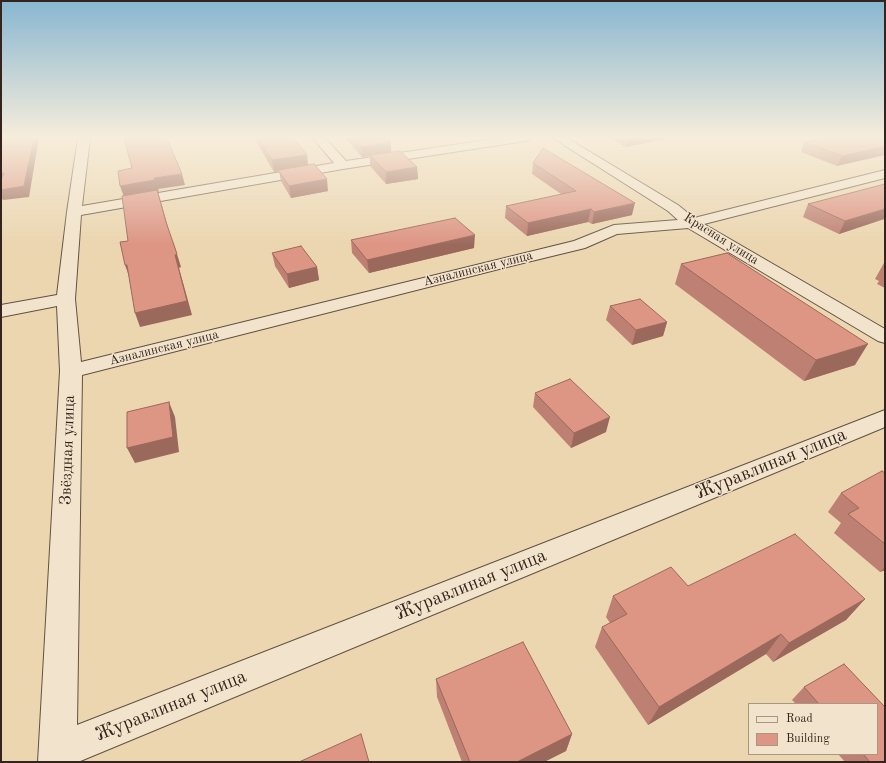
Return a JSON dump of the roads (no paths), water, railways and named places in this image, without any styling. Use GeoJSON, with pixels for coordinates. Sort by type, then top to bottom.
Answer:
{"type":"FeatureCollection","features":[{"type":"Feature","properties":{"kind":"street","name":"Звёздная улица"},"geometry":{"type":"LineString","coordinates":[[57,757],[71,371],[66,299],[79,174]]}},
{"type":"Feature","properties":{"kind":"street"},"geometry":{"type":"LineString","coordinates":[[74,212],[295,174]]}},
{"type":"Feature","properties":{"kind":"street","name":"Красная улица"},"geometry":{"type":"LineString","coordinates":[[617,174],[673,208],[690,223],[885,337]]}},
{"type":"Feature","properties":{"kind":"street","name":"Азналинская улица"},"geometry":{"type":"LineString","coordinates":[[71,371],[501,263],[579,245],[614,230],[690,223],[885,174]]}},
{"type":"Feature","properties":{"kind":"street"},"geometry":{"type":"LineString","coordinates":[[1,311],[66,299]]}},
{"type":"Feature","properties":{"kind":"street","name":"Журавлиная улица"},"geometry":{"type":"LineString","coordinates":[[57,757],[885,418]]}}]}
